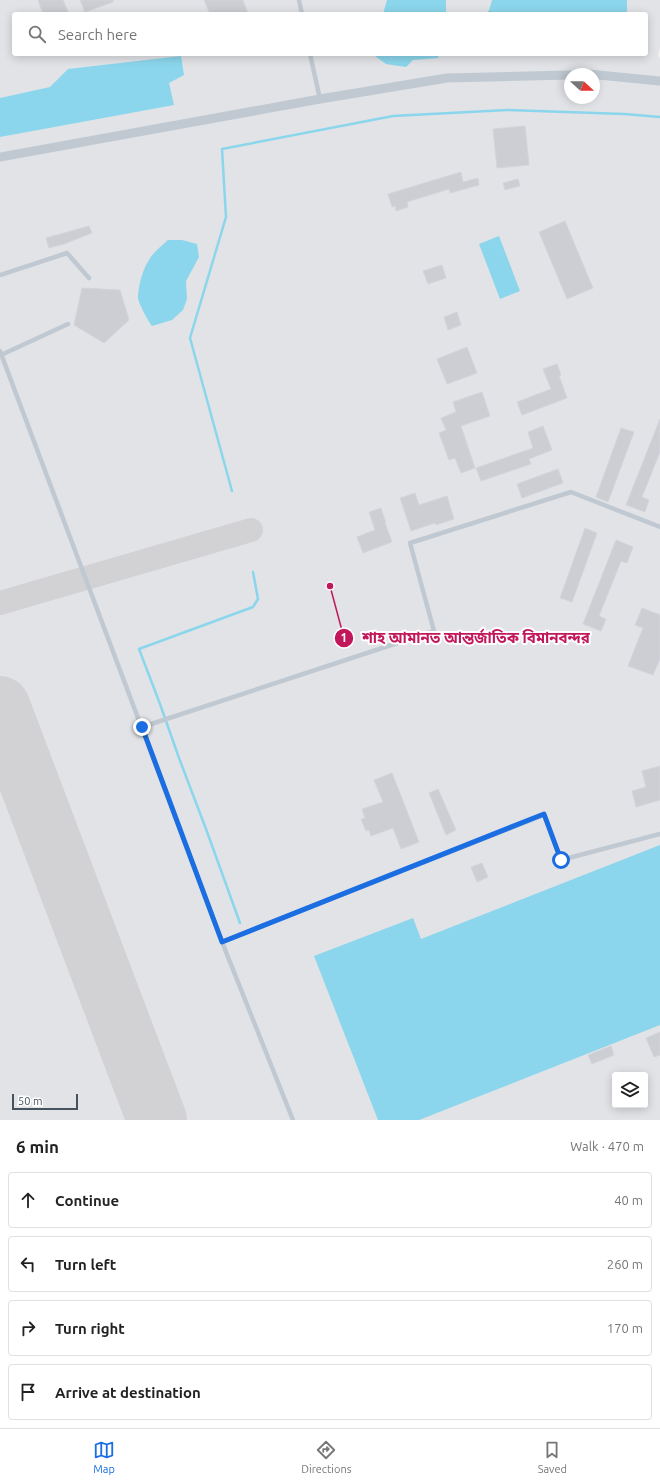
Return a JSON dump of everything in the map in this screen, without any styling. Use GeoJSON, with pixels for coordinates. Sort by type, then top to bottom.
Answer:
{"type":"FeatureCollection","features":[{"type":"Feature","properties":{"kind":"street"},"geometry":{"type":"LineString","coordinates":[[0,156],[447,78],[564,75]]}},
{"type":"Feature","properties":{"kind":"street"},"geometry":{"type":"LineString","coordinates":[[600,75],[660,81]]}},
{"type":"Feature","properties":{"kind":"lane"},"geometry":{"type":"LineString","coordinates":[[299,0],[302,12]]}},
{"type":"Feature","properties":{"kind":"lane"},"geometry":{"type":"LineString","coordinates":[[310,56],[320,99]]}},
{"type":"Feature","properties":{"kind":"lane"},"geometry":{"type":"LineString","coordinates":[[0,275],[67,253],[89,278]]}},
{"type":"Feature","properties":{"kind":"lane"},"geometry":{"type":"LineString","coordinates":[[68,324],[1,353],[222,942],[293,1120]]}},
{"type":"Feature","properties":{"kind":"lane"},"geometry":{"type":"LineString","coordinates":[[142,727],[434,631],[410,543],[571,492],[660,527]]}},
{"type":"Feature","properties":{"kind":"lane"},"geometry":{"type":"LineString","coordinates":[[222,942],[544,814],[561,860],[660,834]]}},
{"type":"Feature","properties":{"kind":"shaded area"},"geometry":{"type":"Polygon","coordinates":[[[0,0],[660,0],[660,47],[658,55],[660,59],[660,1120],[0,1120],[0,0]]]}},
{"type":"Feature","properties":{"kind":"water"},"geometry":{"type":"Polygon","coordinates":[[[387,0],[446,0],[446,12],[384,12],[387,0]]]}},
{"type":"Feature","properties":{"kind":"water"},"geometry":{"type":"Polygon","coordinates":[[[492,0],[627,0],[627,12],[489,12],[492,0]]]}},
{"type":"Feature","properties":{"kind":"water"},"geometry":{"type":"Polygon","coordinates":[[[181,56],[184,75],[169,83],[174,105],[0,137],[0,98],[50,87],[68,69],[181,56]]]}},
{"type":"Feature","properties":{"kind":"water"},"geometry":{"type":"Polygon","coordinates":[[[375,56],[438,56],[438,58],[413,60],[406,67],[386,64],[375,56]]]}},
{"type":"Feature","properties":{"kind":"water"},"geometry":{"type":"Polygon","coordinates":[[[499,236],[520,291],[500,299],[479,244],[499,236]]]}},
{"type":"Feature","properties":{"kind":"water"},"geometry":{"type":"Polygon","coordinates":[[[168,240],[182,240],[197,244],[199,257],[186,281],[187,299],[183,310],[172,320],[152,326],[139,301],[139,289],[147,264],[153,254],[168,240]]]}},
{"type":"Feature","properties":{"kind":"water"},"geometry":{"type":"Polygon","coordinates":[[[660,845],[660,1025],[419,1120],[378,1120],[314,956],[413,918],[421,939],[660,845]]]}},
{"type":"Feature","properties":{"kind":"building"},"geometry":{"type":"Polygon","coordinates":[[[38,0],[63,0],[68,12],[42,12],[38,0]]]}},
{"type":"Feature","properties":{"kind":"building"},"geometry":{"type":"Polygon","coordinates":[[[80,0],[113,0],[113,2],[85,12],[80,0]]]}},
{"type":"Feature","properties":{"kind":"building"},"geometry":{"type":"Polygon","coordinates":[[[204,0],[243,0],[247,12],[209,12],[204,0]]]}},
{"type":"Feature","properties":{"kind":"building"},"geometry":{"type":"Polygon","coordinates":[[[525,126],[529,165],[497,168],[493,129],[525,126]]]}},
{"type":"Feature","properties":{"kind":"building"},"geometry":{"type":"Polygon","coordinates":[[[461,172],[463,182],[478,178],[479,185],[450,193],[449,189],[407,202],[408,207],[396,211],[395,206],[392,207],[388,194],[461,172]]]}},
{"type":"Feature","properties":{"kind":"building"},"geometry":{"type":"Polygon","coordinates":[[[518,179],[520,186],[505,190],[503,183],[518,179]]]}},
{"type":"Feature","properties":{"kind":"building"},"geometry":{"type":"Polygon","coordinates":[[[565,221],[593,288],[567,299],[539,232],[565,221]]]}},
{"type":"Feature","properties":{"kind":"building"},"geometry":{"type":"Polygon","coordinates":[[[89,226],[92,233],[49,248],[46,238],[89,226]]]}},
{"type":"Feature","properties":{"kind":"building"},"geometry":{"type":"Polygon","coordinates":[[[442,265],[446,278],[428,284],[423,271],[442,265]]]}},
{"type":"Feature","properties":{"kind":"building"},"geometry":{"type":"Polygon","coordinates":[[[82,288],[120,290],[129,320],[104,343],[74,325],[82,288]]]}},
{"type":"Feature","properties":{"kind":"building"},"geometry":{"type":"Polygon","coordinates":[[[457,312],[461,325],[448,330],[444,317],[457,312]]]}},
{"type":"Feature","properties":{"kind":"building"},"geometry":{"type":"Polygon","coordinates":[[[467,347],[477,373],[447,384],[437,359],[467,347]]]}},
{"type":"Feature","properties":{"kind":"building"},"geometry":{"type":"Polygon","coordinates":[[[557,364],[561,375],[559,376],[567,398],[522,415],[517,402],[551,389],[543,369],[557,364]]]}},
{"type":"Feature","properties":{"kind":"building"},"geometry":{"type":"Polygon","coordinates":[[[482,392],[490,416],[461,426],[475,468],[461,473],[455,458],[449,460],[439,433],[446,430],[441,418],[456,412],[453,402],[482,392]]]}},
{"type":"Feature","properties":{"kind":"building"},"geometry":{"type":"Polygon","coordinates":[[[660,419],[660,452],[642,497],[649,500],[645,512],[626,505],[660,419]]]}},
{"type":"Feature","properties":{"kind":"building"},"geometry":{"type":"Polygon","coordinates":[[[543,426],[552,450],[529,459],[531,464],[481,481],[476,468],[533,448],[528,432],[543,426]]]}},
{"type":"Feature","properties":{"kind":"building"},"geometry":{"type":"Polygon","coordinates":[[[621,428],[634,432],[608,502],[596,497],[621,428]]]}},
{"type":"Feature","properties":{"kind":"building"},"geometry":{"type":"Polygon","coordinates":[[[558,469],[563,483],[522,498],[517,484],[558,469]]]}},
{"type":"Feature","properties":{"kind":"building"},"geometry":{"type":"Polygon","coordinates":[[[415,493],[419,505],[447,496],[454,519],[436,525],[435,523],[411,531],[400,498],[415,493]]]}},
{"type":"Feature","properties":{"kind":"building"},"geometry":{"type":"Polygon","coordinates":[[[381,508],[392,542],[363,553],[357,537],[375,530],[369,512],[381,508]]]}},
{"type":"Feature","properties":{"kind":"building"},"geometry":{"type":"Polygon","coordinates":[[[585,528],[597,533],[572,602],[560,598],[585,528]]]}},
{"type":"Feature","properties":{"kind":"building"},"geometry":{"type":"Polygon","coordinates":[[[616,540],[633,547],[627,563],[621,561],[599,616],[606,619],[601,631],[583,624],[616,540]]]}},
{"type":"Feature","properties":{"kind":"building"},"geometry":{"type":"Polygon","coordinates":[[[642,608],[660,615],[660,659],[653,675],[628,666],[643,628],[635,625],[642,608]]]}},
{"type":"Feature","properties":{"kind":"building"},"geometry":{"type":"Polygon","coordinates":[[[660,766],[660,800],[636,807],[632,791],[646,787],[642,771],[660,766]]]}},
{"type":"Feature","properties":{"kind":"building"},"geometry":{"type":"Polygon","coordinates":[[[392,773],[419,842],[401,849],[393,828],[371,836],[369,830],[366,831],[361,819],[365,818],[362,809],[383,802],[374,780],[392,773]]]}},
{"type":"Feature","properties":{"kind":"building"},"geometry":{"type":"Polygon","coordinates":[[[438,789],[456,830],[446,835],[429,793],[438,789]]]}},
{"type":"Feature","properties":{"kind":"building"},"geometry":{"type":"Polygon","coordinates":[[[482,863],[488,877],[477,882],[471,867],[482,863]]]}},
{"type":"Feature","properties":{"kind":"building"},"geometry":{"type":"Polygon","coordinates":[[[660,1032],[660,1055],[654,1057],[646,1038],[660,1032]]]}},
{"type":"Feature","properties":{"kind":"building"},"geometry":{"type":"Polygon","coordinates":[[[611,1046],[614,1055],[592,1064],[588,1055],[611,1046]]]}},
{"type":"Feature","properties":{"kind":"waterway"},"geometry":{"type":"LineString","coordinates":[[232,491],[190,338],[226,217],[222,149],[393,116],[507,110],[624,114],[660,117]]}},
{"type":"Feature","properties":{"kind":"waterway"},"geometry":{"type":"LineString","coordinates":[[240,923],[139,649],[253,607],[258,599],[253,572]]}},
{"type":"Feature","properties":{"kind":"taxiway"},"geometry":{"type":"LineString","coordinates":[[0,603],[251,530]]}},
{"type":"Feature","properties":{"kind":"runway"},"geometry":{"type":"LineString","coordinates":[[0,706],[157,1120]]}},
{"type":"Feature","properties":{"kind":"place","name":"শাহ আমানত আন্তর্জাতিক বিমানবন্দর"},"geometry":{"type":"Point","coordinates":[330,586]}},
{"type":"Feature","properties":{"kind":"route"},"geometry":{"type":"LineString","coordinates":[[142,727],[222,942],[544,814],[561,860]]}}]}
